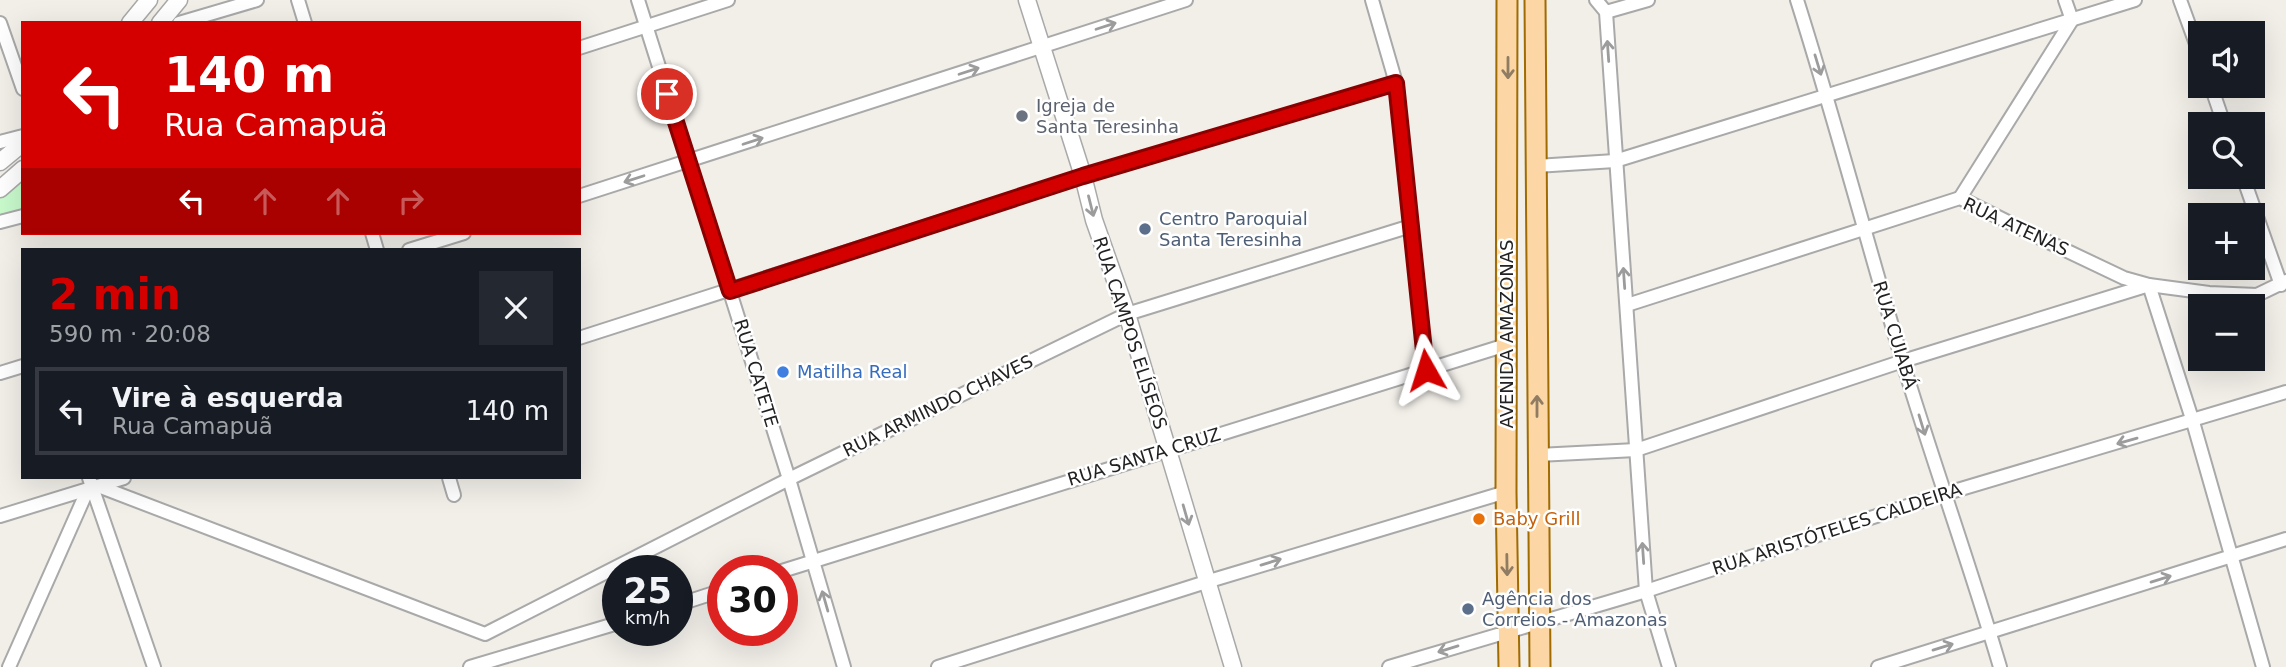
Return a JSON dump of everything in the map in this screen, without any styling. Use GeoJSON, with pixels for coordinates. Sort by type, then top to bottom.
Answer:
{"type":"FeatureCollection","features":[{"type":"Feature","properties":{"kind":"main road","name":"AVENIDA AMAZONAS"},"geometry":{"type":"LineString","coordinates":[[1507,0],[1506,492],[1510,667]]}},
{"type":"Feature","properties":{"kind":"main road","name":"AVENIDA AMAZONAS"},"geometry":{"type":"LineString","coordinates":[[1535,0],[1540,667]]}},
{"type":"Feature","properties":{"kind":"street"},"geometry":{"type":"LineString","coordinates":[[132,21],[149,0]]}},
{"type":"Feature","properties":{"kind":"street"},"geometry":{"type":"LineString","coordinates":[[162,21],[179,0]]}},
{"type":"Feature","properties":{"kind":"street"},"geometry":{"type":"LineString","coordinates":[[186,21],[257,0]]}},
{"type":"Feature","properties":{"kind":"street"},"geometry":{"type":"LineString","coordinates":[[298,0],[304,21]]}},
{"type":"Feature","properties":{"kind":"street","name":"RUA CATETE"},"geometry":{"type":"LineString","coordinates":[[638,0],[789,479],[844,667]]}},
{"type":"Feature","properties":{"kind":"street"},"geometry":{"type":"LineString","coordinates":[[581,47],[728,0]]}},
{"type":"Feature","properties":{"kind":"street","name":"RUA CAMPOS ELÍSEOS"},"geometry":{"type":"LineString","coordinates":[[1027,0],[1083,176],[1094,220],[1127,314],[1233,667]]}},
{"type":"Feature","properties":{"kind":"street"},"geometry":{"type":"LineString","coordinates":[[581,195],[1186,0]]}},
{"type":"Feature","properties":{"kind":"street"},"geometry":{"type":"LineString","coordinates":[[1372,0],[1396,83],[1426,370]]}},
{"type":"Feature","properties":{"kind":"street"},"geometry":{"type":"LineString","coordinates":[[1596,0],[1606,12],[1646,591],[1669,667]]}},
{"type":"Feature","properties":{"kind":"street"},"geometry":{"type":"LineString","coordinates":[[1606,12],[1648,0]]}},
{"type":"Feature","properties":{"kind":"street","name":"RUA CUIABÁ"},"geometry":{"type":"LineString","coordinates":[[1797,0],[1903,361],[2000,667]]}},
{"type":"Feature","properties":{"kind":"street"},"geometry":{"type":"LineString","coordinates":[[2065,0],[2072,20]]}},
{"type":"Feature","properties":{"kind":"street"},"geometry":{"type":"LineString","coordinates":[[1536,166],[1615,161],[2135,0]]}},
{"type":"Feature","properties":{"kind":"street"},"geometry":{"type":"LineString","coordinates":[[2180,0],[2188,22]]}},
{"type":"Feature","properties":{"kind":"street"},"geometry":{"type":"LineString","coordinates":[[1961,198],[2072,20]]}},
{"type":"Feature","properties":{"kind":"street"},"geometry":{"type":"LineString","coordinates":[[0,23],[21,83]]}},
{"type":"Feature","properties":{"kind":"street"},"geometry":{"type":"LineString","coordinates":[[581,337],[1083,176],[1396,83]]}},
{"type":"Feature","properties":{"kind":"street"},"geometry":{"type":"LineString","coordinates":[[0,142],[21,137]]}},
{"type":"Feature","properties":{"kind":"street"},"geometry":{"type":"LineString","coordinates":[[0,162],[21,145]]}},
{"type":"Feature","properties":{"kind":"street"},"geometry":{"type":"LineString","coordinates":[[0,189],[21,171]]}},
{"type":"Feature","properties":{"kind":"street"},"geometry":{"type":"LineString","coordinates":[[2248,189],[2284,283]]}},
{"type":"Feature","properties":{"kind":"street","name":"RUA ATENAS"},"geometry":{"type":"LineString","coordinates":[[1627,305],[1961,198],[2113,272],[2149,285],[2209,293],[2257,295],[2284,283]]}},
{"type":"Feature","properties":{"kind":"street"},"geometry":{"type":"LineString","coordinates":[[0,222],[21,217]]}},
{"type":"Feature","properties":{"kind":"street","name":"RUA ARMINDO CHAVES"},"geometry":{"type":"LineString","coordinates":[[92,485],[485,634],[789,479],[1127,314],[1411,226]]}},
{"type":"Feature","properties":{"kind":"street"},"geometry":{"type":"LineString","coordinates":[[415,248],[458,235]]}},
{"type":"Feature","properties":{"kind":"street"},"geometry":{"type":"LineString","coordinates":[[1538,454],[1636,450],[1903,361],[2149,285],[2193,422],[2263,667]]}},
{"type":"Feature","properties":{"kind":"street","name":"RUA SANTA CRUZ"},"geometry":{"type":"LineString","coordinates":[[798,566],[1506,345]]}},
{"type":"Feature","properties":{"kind":"street"},"geometry":{"type":"LineString","coordinates":[[0,373],[21,367]]}},
{"type":"Feature","properties":{"kind":"street","name":"RUA ARISTÓTELES CALDEIRA"},"geometry":{"type":"LineString","coordinates":[[1389,667],[1646,591],[1944,494],[2193,422],[2286,392]]}},
{"type":"Feature","properties":{"kind":"street"},"geometry":{"type":"LineString","coordinates":[[0,516],[92,485],[119,479]]}},
{"type":"Feature","properties":{"kind":"street"},"geometry":{"type":"LineString","coordinates":[[449,479],[454,495]]}},
{"type":"Feature","properties":{"kind":"street"},"geometry":{"type":"LineString","coordinates":[[9,667],[92,485]]}},
{"type":"Feature","properties":{"kind":"street"},"geometry":{"type":"LineString","coordinates":[[92,485],[154,667]]}},
{"type":"Feature","properties":{"kind":"street"},"geometry":{"type":"LineString","coordinates":[[938,667],[1206,582],[1506,492]]}},
{"type":"Feature","properties":{"kind":"street"},"geometry":{"type":"LineString","coordinates":[[1878,667],[2286,539]]}},
{"type":"Feature","properties":{"kind":"street"},"geometry":{"type":"LineString","coordinates":[[470,667],[602,628]]}},
{"type":"Feature","properties":{"kind":"street"},"geometry":{"type":"LineString","coordinates":[[509,667],[520,651]]}},
{"type":"Feature","properties":{"kind":"green space"},"geometry":{"type":"Polygon","coordinates":[[[21,180],[21,218],[0,221],[0,196],[21,180]]]}},
{"type":"Feature","properties":{"kind":"place","name":"Igreja de Santa Teresinha"},"geometry":{"type":"Point","coordinates":[1022,116]}},
{"type":"Feature","properties":{"kind":"place","name":"Centro Paroquial Santa Teresinha"},"geometry":{"type":"Point","coordinates":[1145,229]}},
{"type":"Feature","properties":{"kind":"place","name":"Matilha Real"},"geometry":{"type":"Point","coordinates":[783,372]}},
{"type":"Feature","properties":{"kind":"place","name":"Baby Grill"},"geometry":{"type":"Point","coordinates":[1479,519]}},
{"type":"Feature","properties":{"kind":"place","name":"Agência dos Correios - Amazonas"},"geometry":{"type":"Point","coordinates":[1468,609]}},
{"type":"Feature","properties":{"kind":"route"},"geometry":{"type":"LineString","coordinates":[[667,94],[730,291],[1083,176],[1396,83],[1426,370]]}}]}
